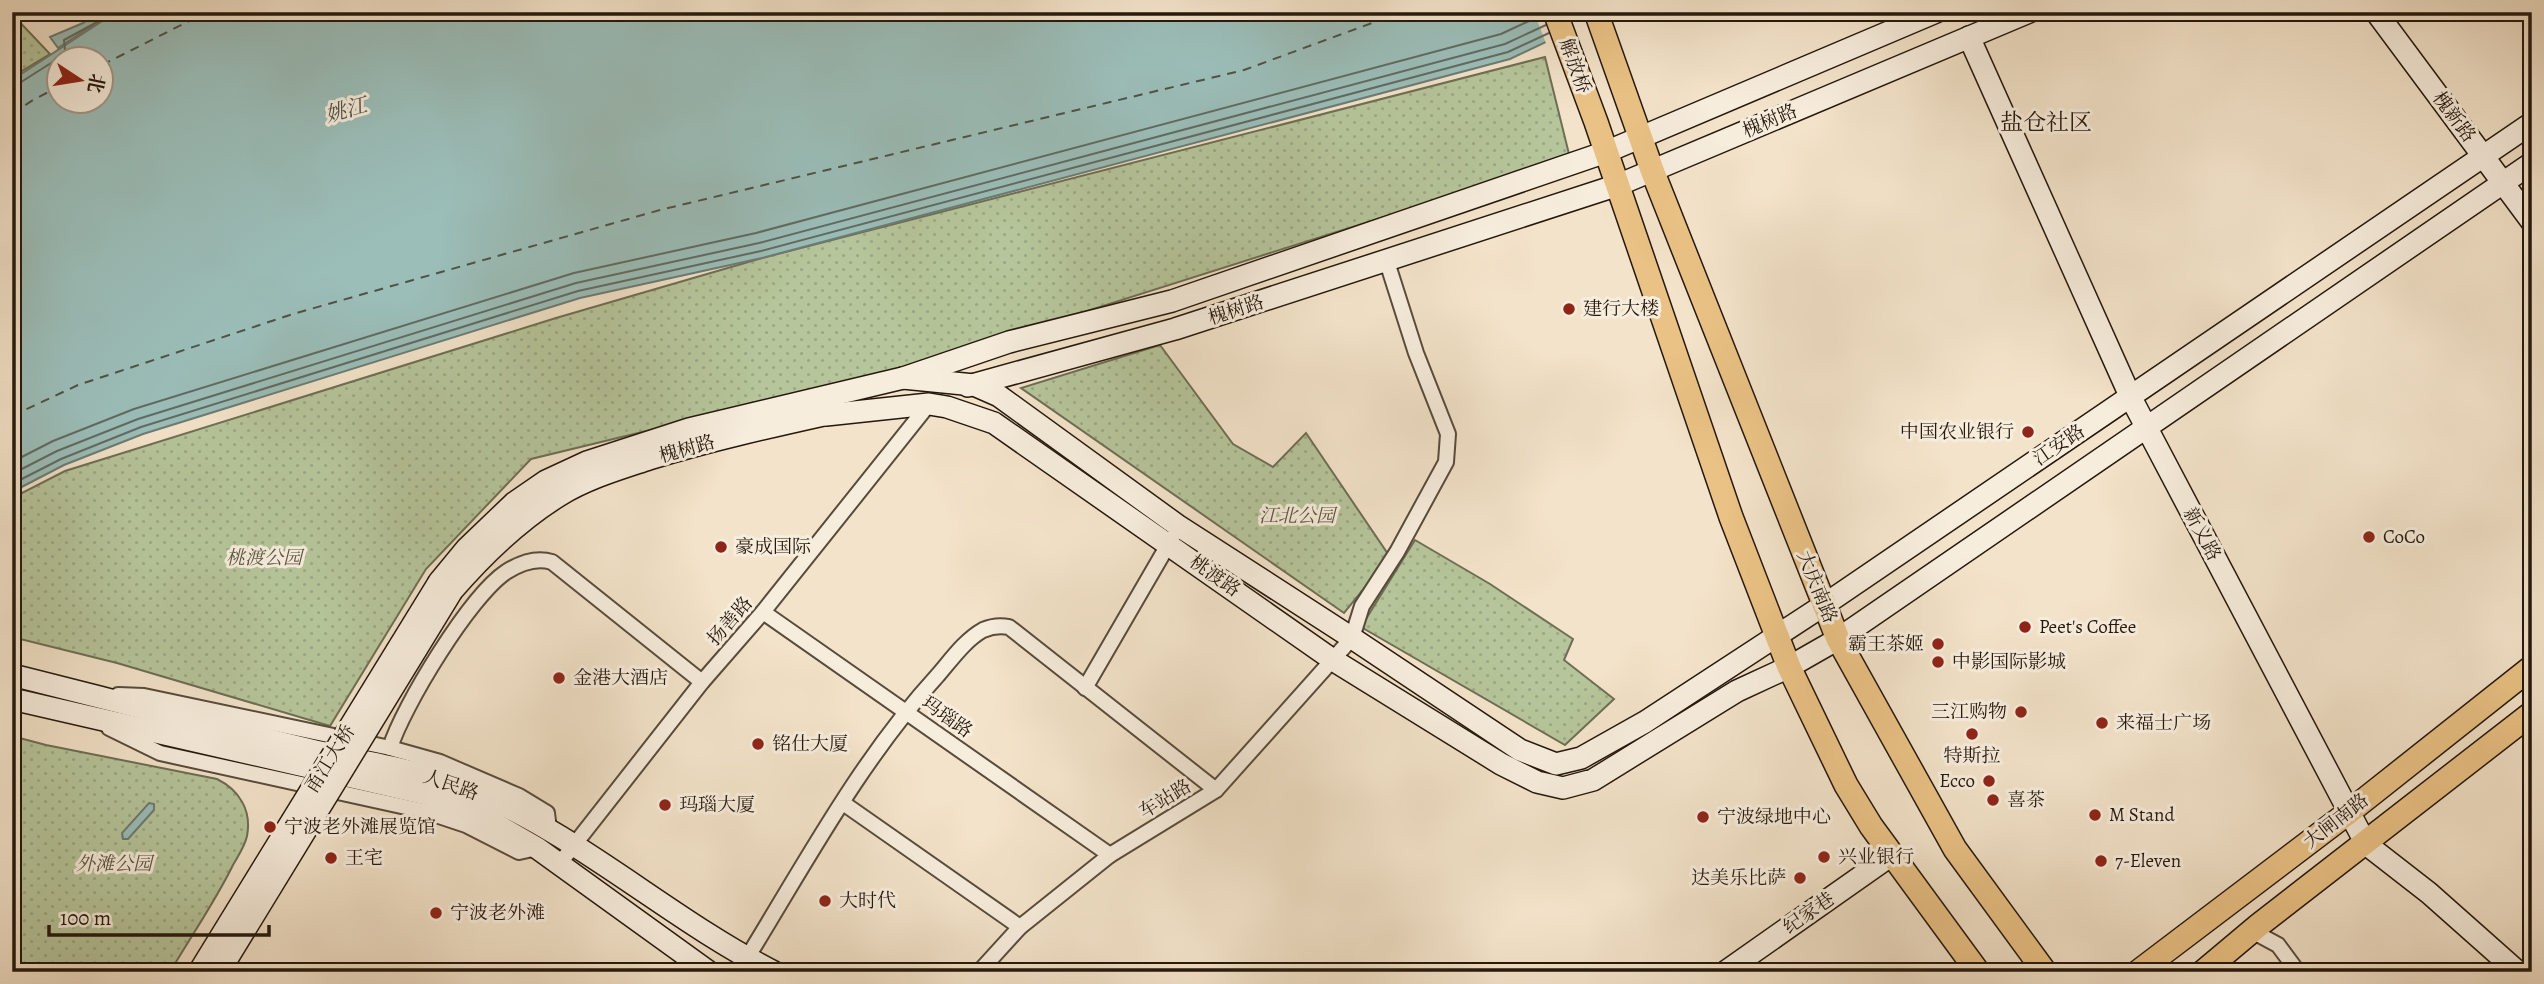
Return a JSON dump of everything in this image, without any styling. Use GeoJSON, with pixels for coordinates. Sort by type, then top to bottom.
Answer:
{"type":"FeatureCollection","features":[{"type":"Feature","properties":{"kind":"main road","name":"解放桥"},"geometry":{"type":"LineString","coordinates":[[1555,12],[1618,185]]}},
{"type":"Feature","properties":{"kind":"main road","name":"解放桥"},"geometry":{"type":"LineString","coordinates":[[1596,12],[1640,137]]}},
{"type":"Feature","properties":{"kind":"main road","name":"槐树路"},"geometry":{"type":"LineString","coordinates":[[446,587],[467,548],[514,503],[546,481],[587,462],[689,429],[903,378],[1009,342],[1172,301],[1606,152],[1936,12]]}},
{"type":"Feature","properties":{"kind":"main road","name":"槐树路"},"geometry":{"type":"LineString","coordinates":[[446,587],[517,526],[561,495],[600,475],[692,446],[974,384],[1175,329],[1387,262],[1618,185],[2029,12]]}},
{"type":"Feature","properties":{"kind":"main road","name":"槐新路"},"geometry":{"type":"LineString","coordinates":[[2376,12],[2486,153],[2532,222]]}},
{"type":"Feature","properties":{"kind":"main road","name":"槐新路"},"geometry":{"type":"LineString","coordinates":[[2393,12],[2486,153]]}},
{"type":"Feature","properties":{"kind":"main road","name":"新义路"},"geometry":{"type":"LineString","coordinates":[[1969,37],[2131,398],[2366,844],[2429,893],[2518,972]]}},
{"type":"Feature","properties":{"kind":"main road","name":"江安路"},"geometry":{"type":"LineString","coordinates":[[1581,758],[1645,722],[1824,605],[2532,123]]}},
{"type":"Feature","properties":{"kind":"main road","name":"大庆南路"},"geometry":{"type":"LineString","coordinates":[[1640,137],[1838,639],[1955,849],[2045,972]]}},
{"type":"Feature","properties":{"kind":"main road","name":"江安路"},"geometry":{"type":"LineString","coordinates":[[1593,780],[1737,691],[1789,667],[1838,639],[2532,163]]}},
{"type":"Feature","properties":{"kind":"main road","name":"槐新路"},"geometry":{"type":"LineString","coordinates":[[2506,180],[2532,206]]}},
{"type":"Feature","properties":{"kind":"main road"},"geometry":{"type":"LineString","coordinates":[[1618,185],[1731,517],[1789,667],[1846,785],[1871,826],[1979,972]]}},
{"type":"Feature","properties":{"kind":"main road","name":"桃渡路"},"geometry":{"type":"LineString","coordinates":[[903,378],[974,384],[999,396],[1333,660],[1501,764],[1537,782],[1563,788],[1593,780]]}},
{"type":"Feature","properties":{"kind":"main road","name":"桃渡路"},"geometry":{"type":"LineString","coordinates":[[826,415],[929,404],[995,423],[1173,534],[1352,638],[1520,750],[1556,764],[1581,758]]}},
{"type":"Feature","properties":{"kind":"main road","name":"甬江大桥"},"geometry":{"type":"LineString","coordinates":[[199,972],[446,587]]}},
{"type":"Feature","properties":{"kind":"main road","name":"甬江大桥"},"geometry":{"type":"LineString","coordinates":[[219,972],[446,587]]}},
{"type":"Feature","properties":{"kind":"main road","name":"大闸南路"},"geometry":{"type":"LineString","coordinates":[[2138,972],[2349,812],[2532,667]]}},
{"type":"Feature","properties":{"kind":"main road","name":"人民路"},"geometry":{"type":"LineString","coordinates":[[12,675],[312,750],[437,778],[475,792],[574,843],[664,906],[774,972]]}},
{"type":"Feature","properties":{"kind":"main road","name":"人民路"},"geometry":{"type":"LineString","coordinates":[[12,699],[426,794],[466,807],[560,863],[709,972]]}},
{"type":"Feature","properties":{"kind":"main road","name":"大闸南路"},"geometry":{"type":"LineString","coordinates":[[2203,972],[2532,713]]}},
{"type":"Feature","properties":{"kind":"main road","name":"纪家巷"},"geometry":{"type":"LineString","coordinates":[[1725,972],[1893,854]]}},
{"type":"Feature","properties":{"kind":"street"},"geometry":{"type":"LineString","coordinates":[[1352,638],[1362,606],[1397,552],[1446,462],[1448,434],[1416,353],[1387,262]]}},
{"type":"Feature","properties":{"kind":"street","name":"扬善路"},"geometry":{"type":"LineString","coordinates":[[560,863],[702,682],[763,612],[929,404]]}},
{"type":"Feature","properties":{"kind":"street"},"geometry":{"type":"LineString","coordinates":[[1086,688],[1173,534]]}},
{"type":"Feature","properties":{"kind":"street"},"geometry":{"type":"LineString","coordinates":[[390,748],[418,689],[480,596],[506,572],[541,559],[552,562],[702,682]]}},
{"type":"Feature","properties":{"kind":"street","name":"玛瑙路"},"geometry":{"type":"LineString","coordinates":[[763,612],[1110,855]]}},
{"type":"Feature","properties":{"kind":"street"},"geometry":{"type":"LineString","coordinates":[[747,958],[843,803],[905,711],[964,647],[981,632],[993,626],[1009,627],[1216,790]]}},
{"type":"Feature","properties":{"kind":"street","name":"车站路"},"geometry":{"type":"LineString","coordinates":[[979,972],[1020,927],[1110,855],[1216,790],[1352,638]]}},
{"type":"Feature","properties":{"kind":"street"},"geometry":{"type":"LineString","coordinates":[[91,694],[144,696],[390,748],[449,765],[519,796],[547,813],[549,829]]}},
{"type":"Feature","properties":{"kind":"street"},"geometry":{"type":"LineString","coordinates":[[843,803],[1020,927]]}},
{"type":"Feature","properties":{"kind":"street"},"geometry":{"type":"LineString","coordinates":[[2252,931],[2278,945],[2298,972]]}},
{"type":"Feature","properties":{"kind":"green space"},"geometry":{"type":"Polygon","coordinates":[[[12,14],[46,50],[46,56],[12,77],[12,14]]]}},
{"type":"Feature","properties":{"kind":"green space","name":"桃渡公园"},"geometry":{"type":"Polygon","coordinates":[[[1545,57],[1570,158],[967,349],[877,375],[531,459],[426,569],[330,726],[117,663],[12,637],[12,498],[65,471],[556,318],[762,258],[1545,57]]]}},
{"type":"Feature","properties":{"kind":"green space","name":"江北公园"},"geometry":{"type":"Polygon","coordinates":[[[1160,345],[1233,444],[1273,467],[1306,433],[1390,557],[1344,613],[1021,388],[1160,345]]]}},
{"type":"Feature","properties":{"kind":"green space"},"geometry":{"type":"Polygon","coordinates":[[[1415,540],[1490,584],[1573,639],[1564,660],[1614,699],[1565,745],[1361,627],[1415,540]]]}},
{"type":"Feature","properties":{"kind":"green space","name":"外滩公园"},"geometry":{"type":"Polygon","coordinates":[[[12,736],[217,779],[232,789],[242,802],[248,818],[245,843],[219,892],[170,972],[12,972],[12,736]]]}},
{"type":"Feature","properties":{"kind":"water"},"geometry":{"type":"Polygon","coordinates":[[[99,12],[113,12],[61,46],[57,46],[50,37],[83,23],[99,12]]]}},
{"type":"Feature","properties":{"kind":"water","name":"姚江"},"geometry":{"type":"Polygon","coordinates":[[[116,12],[1609,12],[1510,59],[762,258],[580,298],[143,434],[64,465],[12,492],[12,80],[46,58],[46,116],[116,116],[116,46],[64,46],[116,12]]]}},
{"type":"Feature","properties":{"kind":"water"},"geometry":{"type":"Polygon","coordinates":[[[149,803],[154,804],[154,810],[128,839],[123,839],[122,833],[149,803]]]}},
{"type":"Feature","properties":{"kind":"pier"},"geometry":{"type":"Polygon","coordinates":[[[1534,12],[1613,12],[1547,46],[1534,12]]]}},
{"type":"Feature","properties":{"kind":"ferry route"},"geometry":{"type":"LineString","coordinates":[[116,58],[207,12]]}},
{"type":"Feature","properties":{"kind":"ferry route"},"geometry":{"type":"LineString","coordinates":[[12,416],[78,385],[293,314],[660,210],[1244,70],[1402,12]]}},
{"type":"Feature","properties":{"kind":"ferry route"},"geometry":{"type":"LineString","coordinates":[[12,114],[46,93]]}},
{"type":"Feature","properties":{"kind":"place","name":"建行大楼"},"geometry":{"type":"Point","coordinates":[1569,309]}},
{"type":"Feature","properties":{"kind":"place","name":"中国农业银行"},"geometry":{"type":"Point","coordinates":[2028,432]}},
{"type":"Feature","properties":{"kind":"place","name":"CoCo"},"geometry":{"type":"Point","coordinates":[2369,537]}},
{"type":"Feature","properties":{"kind":"place","name":"豪成国际"},"geometry":{"type":"Point","coordinates":[721,547]}},
{"type":"Feature","properties":{"kind":"place","name":"Peet's Coffee"},"geometry":{"type":"Point","coordinates":[2025,627]}},
{"type":"Feature","properties":{"kind":"place","name":"霸王茶姬"},"geometry":{"type":"Point","coordinates":[1938,644]}},
{"type":"Feature","properties":{"kind":"place","name":"中影国际影城"},"geometry":{"type":"Point","coordinates":[1938,662]}},
{"type":"Feature","properties":{"kind":"place","name":"金港大酒店"},"geometry":{"type":"Point","coordinates":[559,678]}},
{"type":"Feature","properties":{"kind":"place","name":"三江购物"},"geometry":{"type":"Point","coordinates":[2021,712]}},
{"type":"Feature","properties":{"kind":"place","name":"来福士广场"},"geometry":{"type":"Point","coordinates":[2102,723]}},
{"type":"Feature","properties":{"kind":"place","name":"特斯拉"},"geometry":{"type":"Point","coordinates":[1972,734]}},
{"type":"Feature","properties":{"kind":"place","name":"铭仕大厦"},"geometry":{"type":"Point","coordinates":[758,744]}},
{"type":"Feature","properties":{"kind":"place","name":"Ecco"},"geometry":{"type":"Point","coordinates":[1989,781]}},
{"type":"Feature","properties":{"kind":"place","name":"喜茶"},"geometry":{"type":"Point","coordinates":[1993,800]}},
{"type":"Feature","properties":{"kind":"place","name":"玛瑙大厦"},"geometry":{"type":"Point","coordinates":[665,805]}},
{"type":"Feature","properties":{"kind":"place","name":"M Stand"},"geometry":{"type":"Point","coordinates":[2095,815]}},
{"type":"Feature","properties":{"kind":"place","name":"宁波绿地中心"},"geometry":{"type":"Point","coordinates":[1703,817]}},
{"type":"Feature","properties":{"kind":"place","name":"宁波老外滩展览馆"},"geometry":{"type":"Point","coordinates":[270,827]}},
{"type":"Feature","properties":{"kind":"place","name":"兴业银行"},"geometry":{"type":"Point","coordinates":[1824,857]}},
{"type":"Feature","properties":{"kind":"place","name":"王宅"},"geometry":{"type":"Point","coordinates":[331,858]}},
{"type":"Feature","properties":{"kind":"place","name":"7-Eleven"},"geometry":{"type":"Point","coordinates":[2101,861]}},
{"type":"Feature","properties":{"kind":"place","name":"达美乐比萨"},"geometry":{"type":"Point","coordinates":[1800,878]}},
{"type":"Feature","properties":{"kind":"place","name":"大时代"},"geometry":{"type":"Point","coordinates":[825,901]}},
{"type":"Feature","properties":{"kind":"place","name":"宁波老外滩"},"geometry":{"type":"Point","coordinates":[436,913]}},
{"type":"Feature","properties":{"kind":"district","name":"盐仓社区"},"geometry":{"type":"Point","coordinates":[2046,122]}}]}
